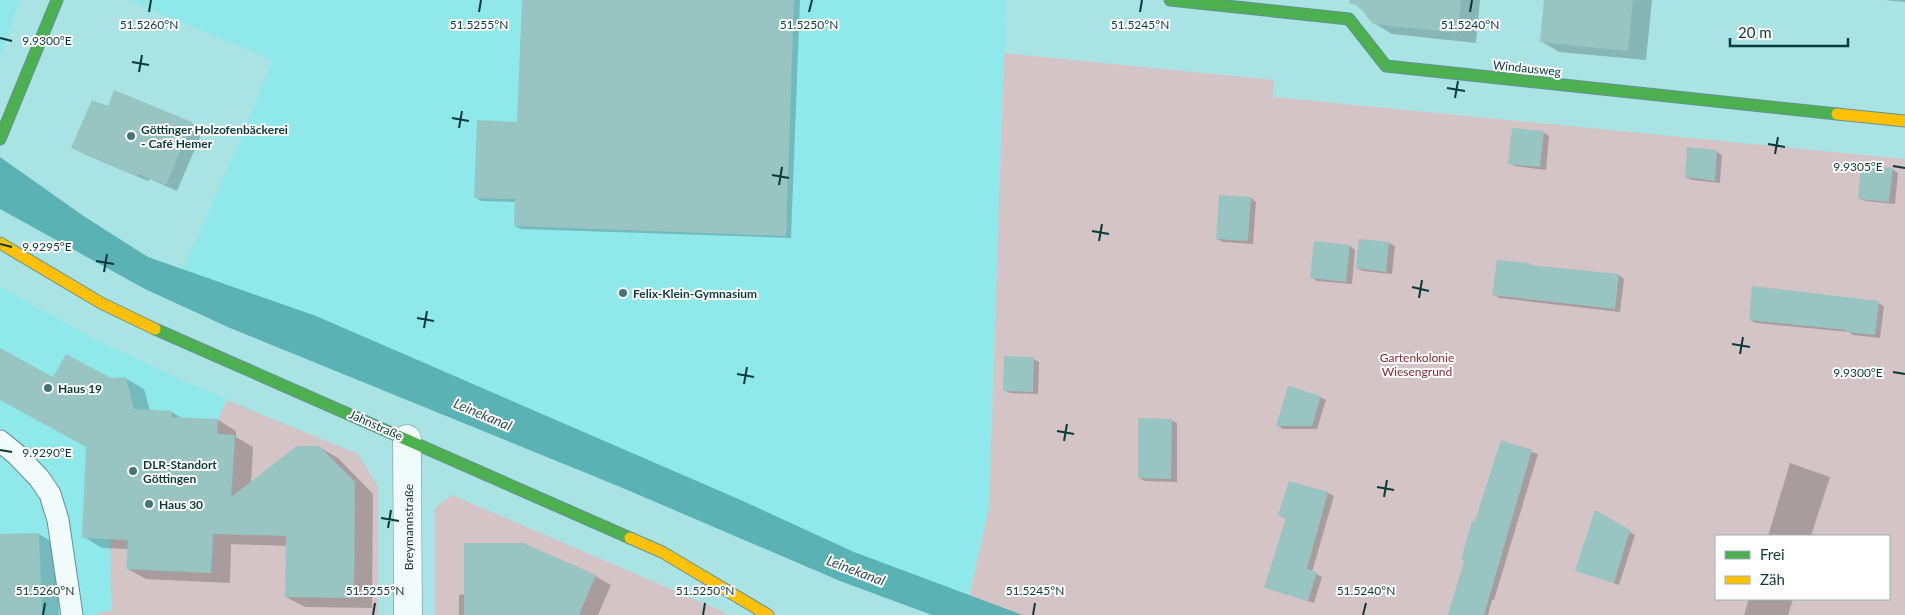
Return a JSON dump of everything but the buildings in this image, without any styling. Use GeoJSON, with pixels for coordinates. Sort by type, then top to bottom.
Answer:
{"type":"FeatureCollection","features":[{"type":"Feature","properties":{"kind":"street"},"geometry":{"type":"LineString","coordinates":[[0,140],[51,18],[56,0]]}},
{"type":"Feature","properties":{"kind":"street","name":"Windausweg"},"geometry":{"type":"LineString","coordinates":[[1170,0],[1349,18],[1386,66],[1905,121]]}},
{"type":"Feature","properties":{"kind":"street","name":"Jahnstraße"},"geometry":{"type":"LineString","coordinates":[[0,243],[101,303],[185,343],[408,439],[662,552],[757,612]]}},
{"type":"Feature","properties":{"kind":"street","name":"Breymannstraße"},"geometry":{"type":"LineString","coordinates":[[408,439],[408,615]]}},
{"type":"Feature","properties":{"kind":"lane"},"geometry":{"type":"LineString","coordinates":[[0,441],[17,455],[39,478],[50,494],[58,520],[72,615]]}},
{"type":"Feature","properties":{"kind":"shaded area"},"geometry":{"type":"Polygon","coordinates":[[[0,0],[20,0],[0,57],[0,0]]]}},
{"type":"Feature","properties":{"kind":"shaded area","name":"Felix-Klein-Gymnasium"},"geometry":{"type":"Polygon","coordinates":[[[128,0],[1006,0],[989,509],[968,595],[854,552],[743,501],[316,316],[183,270],[242,137],[273,60],[128,0]]]}},
{"type":"Feature","properties":{"kind":"shaded area","name":"DLR-Standort Göttingen"},"geometry":{"type":"Polygon","coordinates":[[[0,287],[96,340],[197,387],[284,423],[217,615],[0,615],[0,287]]]}},
{"type":"Feature","properties":{"kind":"green space","name":"Gartenkolonie Wiesengrund"},"geometry":{"type":"Polygon","coordinates":[[[1004,53],[1274,80],[1273,97],[1905,159],[1905,615],[965,615],[989,508],[1004,53]]]}},
{"type":"Feature","properties":{"kind":"green space"},"geometry":{"type":"Polygon","coordinates":[[[227,400],[358,454],[378,487],[378,615],[99,615],[99,612],[112,611],[110,539],[127,540],[127,569],[211,573],[213,534],[230,534],[235,435],[217,434],[218,419],[227,400]]]}},
{"type":"Feature","properties":{"kind":"green space"},"geometry":{"type":"Polygon","coordinates":[[[452,495],[724,612],[724,615],[435,615],[435,508],[452,495]]]}},
{"type":"Feature","properties":{"kind":"water","name":"Leinekanal"},"geometry":{"type":"Polygon","coordinates":[[[0,157],[85,217],[148,257],[316,316],[743,501],[854,552],[1023,615],[932,615],[840,581],[618,486],[230,328],[145,289],[0,209],[0,157]]]}},
{"type":"Feature","properties":{"kind":"traffic: fast"},"geometry":{"type":"LineString","coordinates":[[0,139],[57,0]]}},
{"type":"Feature","properties":{"kind":"traffic: fast"},"geometry":{"type":"LineString","coordinates":[[1170,0],[1349,19],[1386,66],[1837,114]]}},
{"type":"Feature","properties":{"kind":"traffic: fast"},"geometry":{"type":"LineString","coordinates":[[155,329],[630,538]]}},
{"type":"Feature","properties":{"kind":"traffic: slow"},"geometry":{"type":"LineString","coordinates":[[1837,114],[1905,121]]}},
{"type":"Feature","properties":{"kind":"traffic: slow"},"geometry":{"type":"LineString","coordinates":[[0,243],[101,303],[155,329]]}},
{"type":"Feature","properties":{"kind":"traffic: slow"},"geometry":{"type":"LineString","coordinates":[[630,538],[662,552],[768,615]]}},
{"type":"Feature","properties":{"kind":"place","name":"Göttinger Holzofenbäckerei - Café Hemer"},"geometry":{"type":"Point","coordinates":[131,136]}},
{"type":"Feature","properties":{"kind":"place","name":"Felix-Klein-Gymnasium"},"geometry":{"type":"Point","coordinates":[623,293]}},
{"type":"Feature","properties":{"kind":"place","name":"Haus 19"},"geometry":{"type":"Point","coordinates":[48,388]}},
{"type":"Feature","properties":{"kind":"place","name":"DLR-Standort Göttingen"},"geometry":{"type":"Point","coordinates":[133,471]}},
{"type":"Feature","properties":{"kind":"place","name":"Haus 30"},"geometry":{"type":"Point","coordinates":[149,504]}}]}
